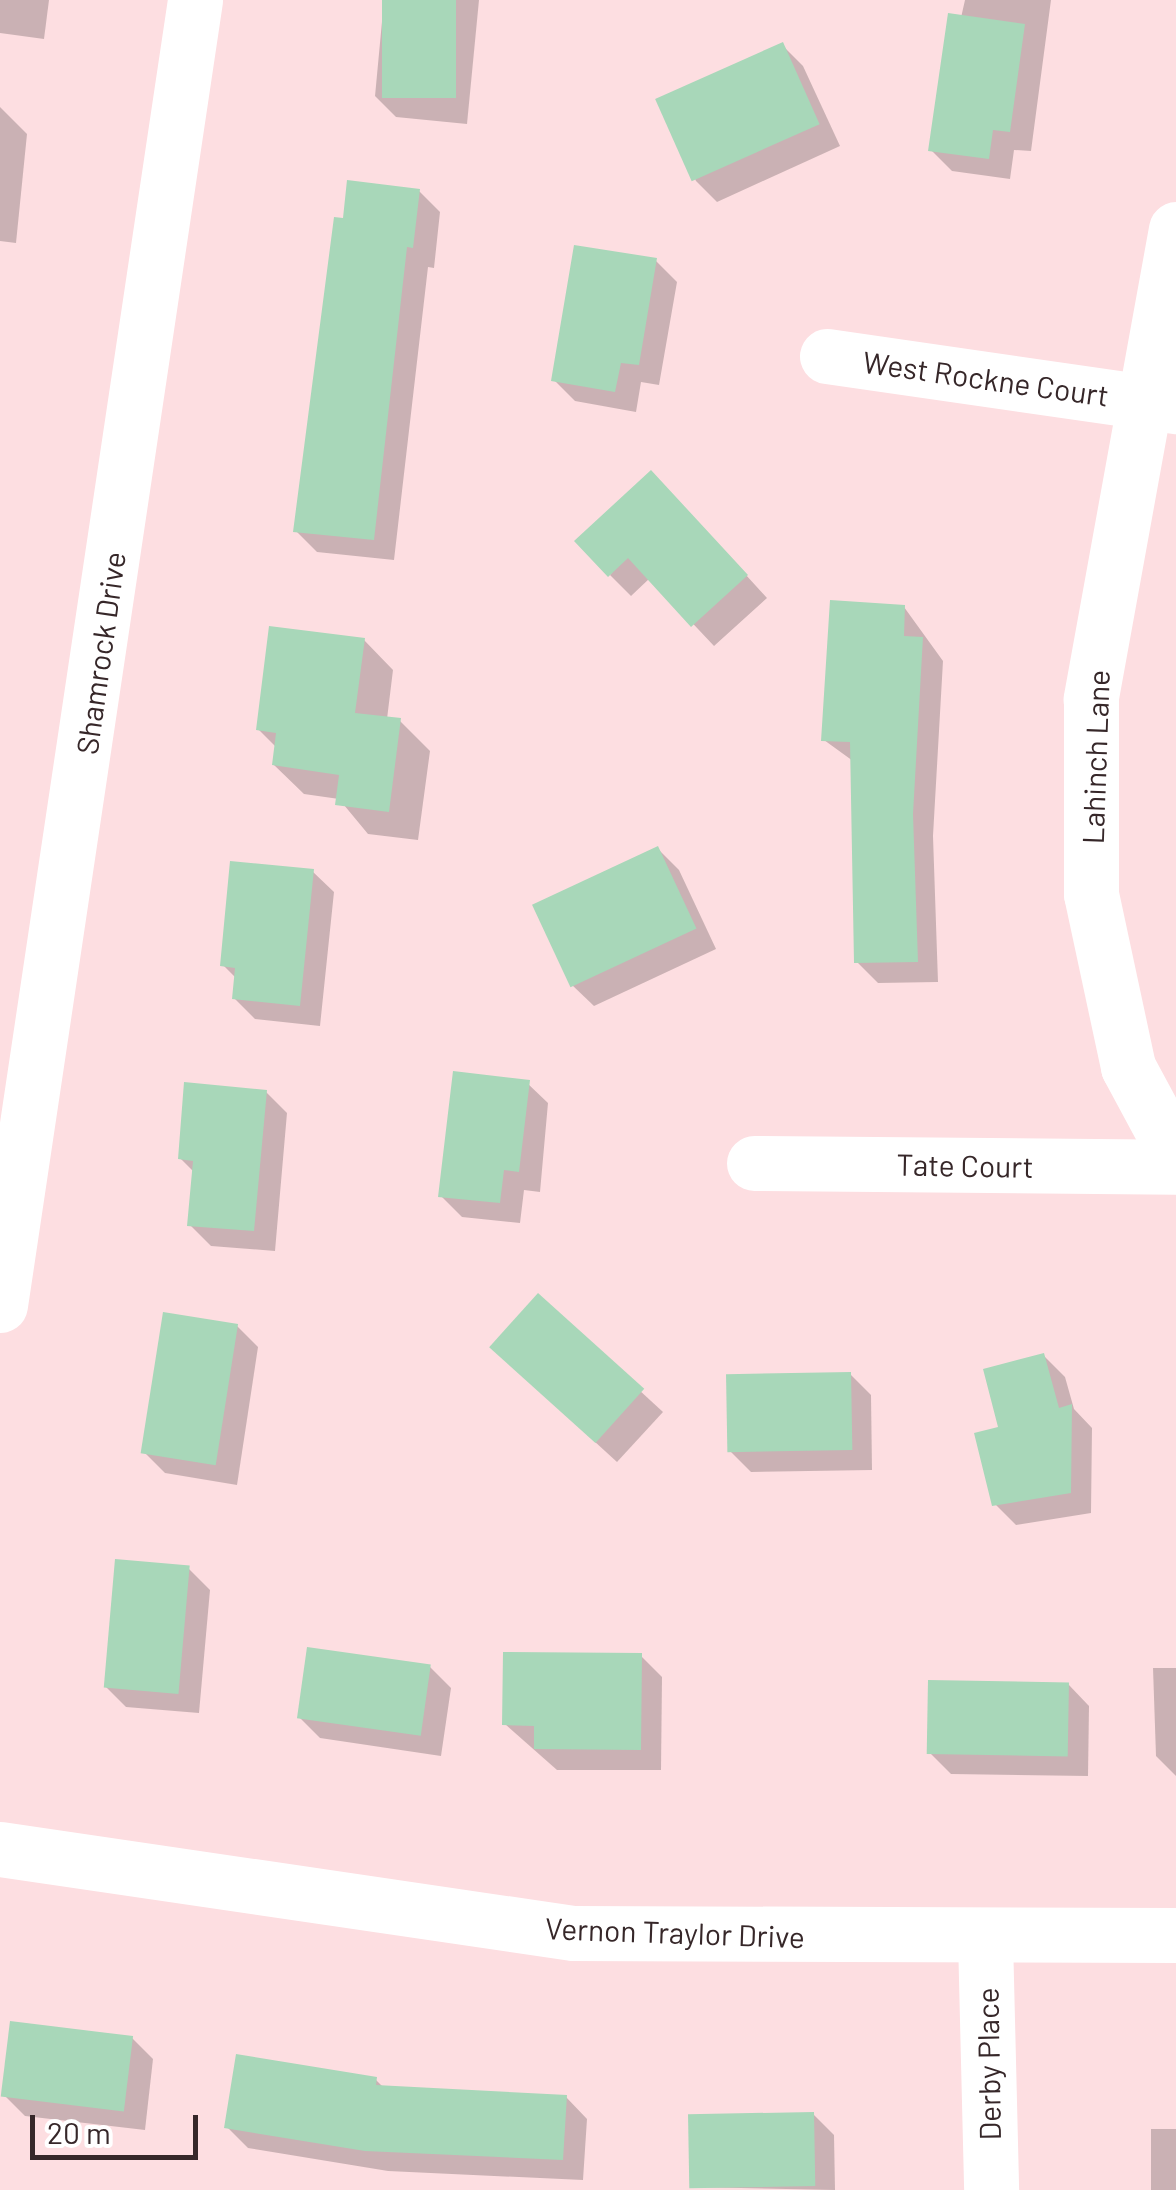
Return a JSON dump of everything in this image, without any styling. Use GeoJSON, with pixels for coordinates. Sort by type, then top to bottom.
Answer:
{"type":"FeatureCollection","features":[{"type":"Feature","properties":{"kind":"street","name":"Shamrock Drive"},"geometry":{"type":"LineString","coordinates":[[0,1304],[195,0]]}},
{"type":"Feature","properties":{"kind":"street","name":"Lahinch Lane"},"geometry":{"type":"LineString","coordinates":[[1176,230],[1160,403],[1091,699],[1091,894],[1128,1067],[1176,1156]]}},
{"type":"Feature","properties":{"kind":"street","name":"West Rockne Court"},"geometry":{"type":"LineString","coordinates":[[827,356],[1160,403]]}},
{"type":"Feature","properties":{"kind":"street","name":"Tate Court"},"geometry":{"type":"LineString","coordinates":[[754,1163],[1176,1167]]}},
{"type":"Feature","properties":{"kind":"street","name":"Vernon Traylor Drive"},"geometry":{"type":"LineString","coordinates":[[0,1848],[573,1933],[985,1938],[1176,1935]]}},
{"type":"Feature","properties":{"kind":"street","name":"Derby Place"},"geometry":{"type":"LineString","coordinates":[[985,1938],[992,2190]]}},
{"type":"Feature","properties":{"kind":"building"},"geometry":{"type":"Polygon","coordinates":[[[382,0],[456,0],[456,98],[382,98],[382,0]]]}},
{"type":"Feature","properties":{"kind":"building"},"geometry":{"type":"Polygon","coordinates":[[[948,13],[1025,24],[1010,132],[993,130],[989,159],[928,151],[948,13]]]}},
{"type":"Feature","properties":{"kind":"building"},"geometry":{"type":"Polygon","coordinates":[[[783,42],[820,124],[692,181],[655,99],[783,42]]]}},
{"type":"Feature","properties":{"kind":"building"},"geometry":{"type":"Polygon","coordinates":[[[347,180],[420,189],[413,248],[407,247],[374,540],[293,532],[334,217],[343,218],[347,180]]]}},
{"type":"Feature","properties":{"kind":"building"},"geometry":{"type":"Polygon","coordinates":[[[574,245],[657,258],[639,365],[621,363],[615,392],[551,381],[574,245]]]}},
{"type":"Feature","properties":{"kind":"building"},"geometry":{"type":"Polygon","coordinates":[[[651,470],[748,575],[691,627],[628,558],[608,577],[574,541],[651,470]]]}},
{"type":"Feature","properties":{"kind":"building"},"geometry":{"type":"Polygon","coordinates":[[[830,600],[905,605],[904,636],[923,637],[913,814],[918,962],[854,963],[850,742],[821,741],[830,600]]]}},
{"type":"Feature","properties":{"kind":"building"},"geometry":{"type":"Polygon","coordinates":[[[269,626],[365,638],[355,713],[401,718],[389,812],[335,805],[339,775],[272,765],[276,733],[256,730],[269,626]]]}},
{"type":"Feature","properties":{"kind":"building"},"geometry":{"type":"Polygon","coordinates":[[[658,846],[696,928],[570,987],[532,905],[658,846]]]}},
{"type":"Feature","properties":{"kind":"building"},"geometry":{"type":"Polygon","coordinates":[[[230,861],[314,869],[300,1006],[232,999],[235,968],[220,966],[230,861]]]}},
{"type":"Feature","properties":{"kind":"building"},"geometry":{"type":"Polygon","coordinates":[[[453,1071],[530,1080],[519,1172],[504,1170],[500,1203],[438,1197],[453,1071]]]}},
{"type":"Feature","properties":{"kind":"building"},"geometry":{"type":"Polygon","coordinates":[[[184,1082],[267,1090],[254,1231],[187,1226],[193,1161],[178,1159],[184,1082]]]}},
{"type":"Feature","properties":{"kind":"building"},"geometry":{"type":"Polygon","coordinates":[[[538,1293],[644,1389],[595,1443],[489,1347],[538,1293]]]}},
{"type":"Feature","properties":{"kind":"building"},"geometry":{"type":"Polygon","coordinates":[[[163,1312],[238,1324],[216,1465],[141,1453],[163,1312]]]}},
{"type":"Feature","properties":{"kind":"building"},"geometry":{"type":"Polygon","coordinates":[[[1044,1353],[1059,1408],[1072,1404],[1071,1493],[992,1506],[974,1433],[998,1427],[983,1369],[1044,1353]]]}},
{"type":"Feature","properties":{"kind":"building"},"geometry":{"type":"Polygon","coordinates":[[[851,1372],[852,1450],[727,1452],[726,1374],[851,1372]]]}},
{"type":"Feature","properties":{"kind":"building"},"geometry":{"type":"Polygon","coordinates":[[[115,1559],[190,1566],[178,1694],[104,1688],[115,1559]]]}},
{"type":"Feature","properties":{"kind":"building"},"geometry":{"type":"Polygon","coordinates":[[[307,1647],[431,1664],[421,1736],[297,1718],[307,1647]]]}},
{"type":"Feature","properties":{"kind":"building"},"geometry":{"type":"Polygon","coordinates":[[[503,1652],[642,1653],[641,1750],[534,1749],[534,1726],[502,1725],[503,1652]]]}},
{"type":"Feature","properties":{"kind":"building"},"geometry":{"type":"Polygon","coordinates":[[[928,1680],[1069,1682],[1068,1756],[927,1754],[928,1680]]]}},
{"type":"Feature","properties":{"kind":"building"},"geometry":{"type":"Polygon","coordinates":[[[10,2021],[133,2036],[124,2112],[1,2096],[10,2021]]]}},
{"type":"Feature","properties":{"kind":"building"},"geometry":{"type":"Polygon","coordinates":[[[236,2054],[377,2077],[376,2085],[567,2095],[563,2160],[365,2151],[224,2128],[236,2054]]]}},
{"type":"Feature","properties":{"kind":"building"},"geometry":{"type":"Polygon","coordinates":[[[814,2112],[815,2186],[689,2188],[688,2114],[814,2112]]]}}]}
